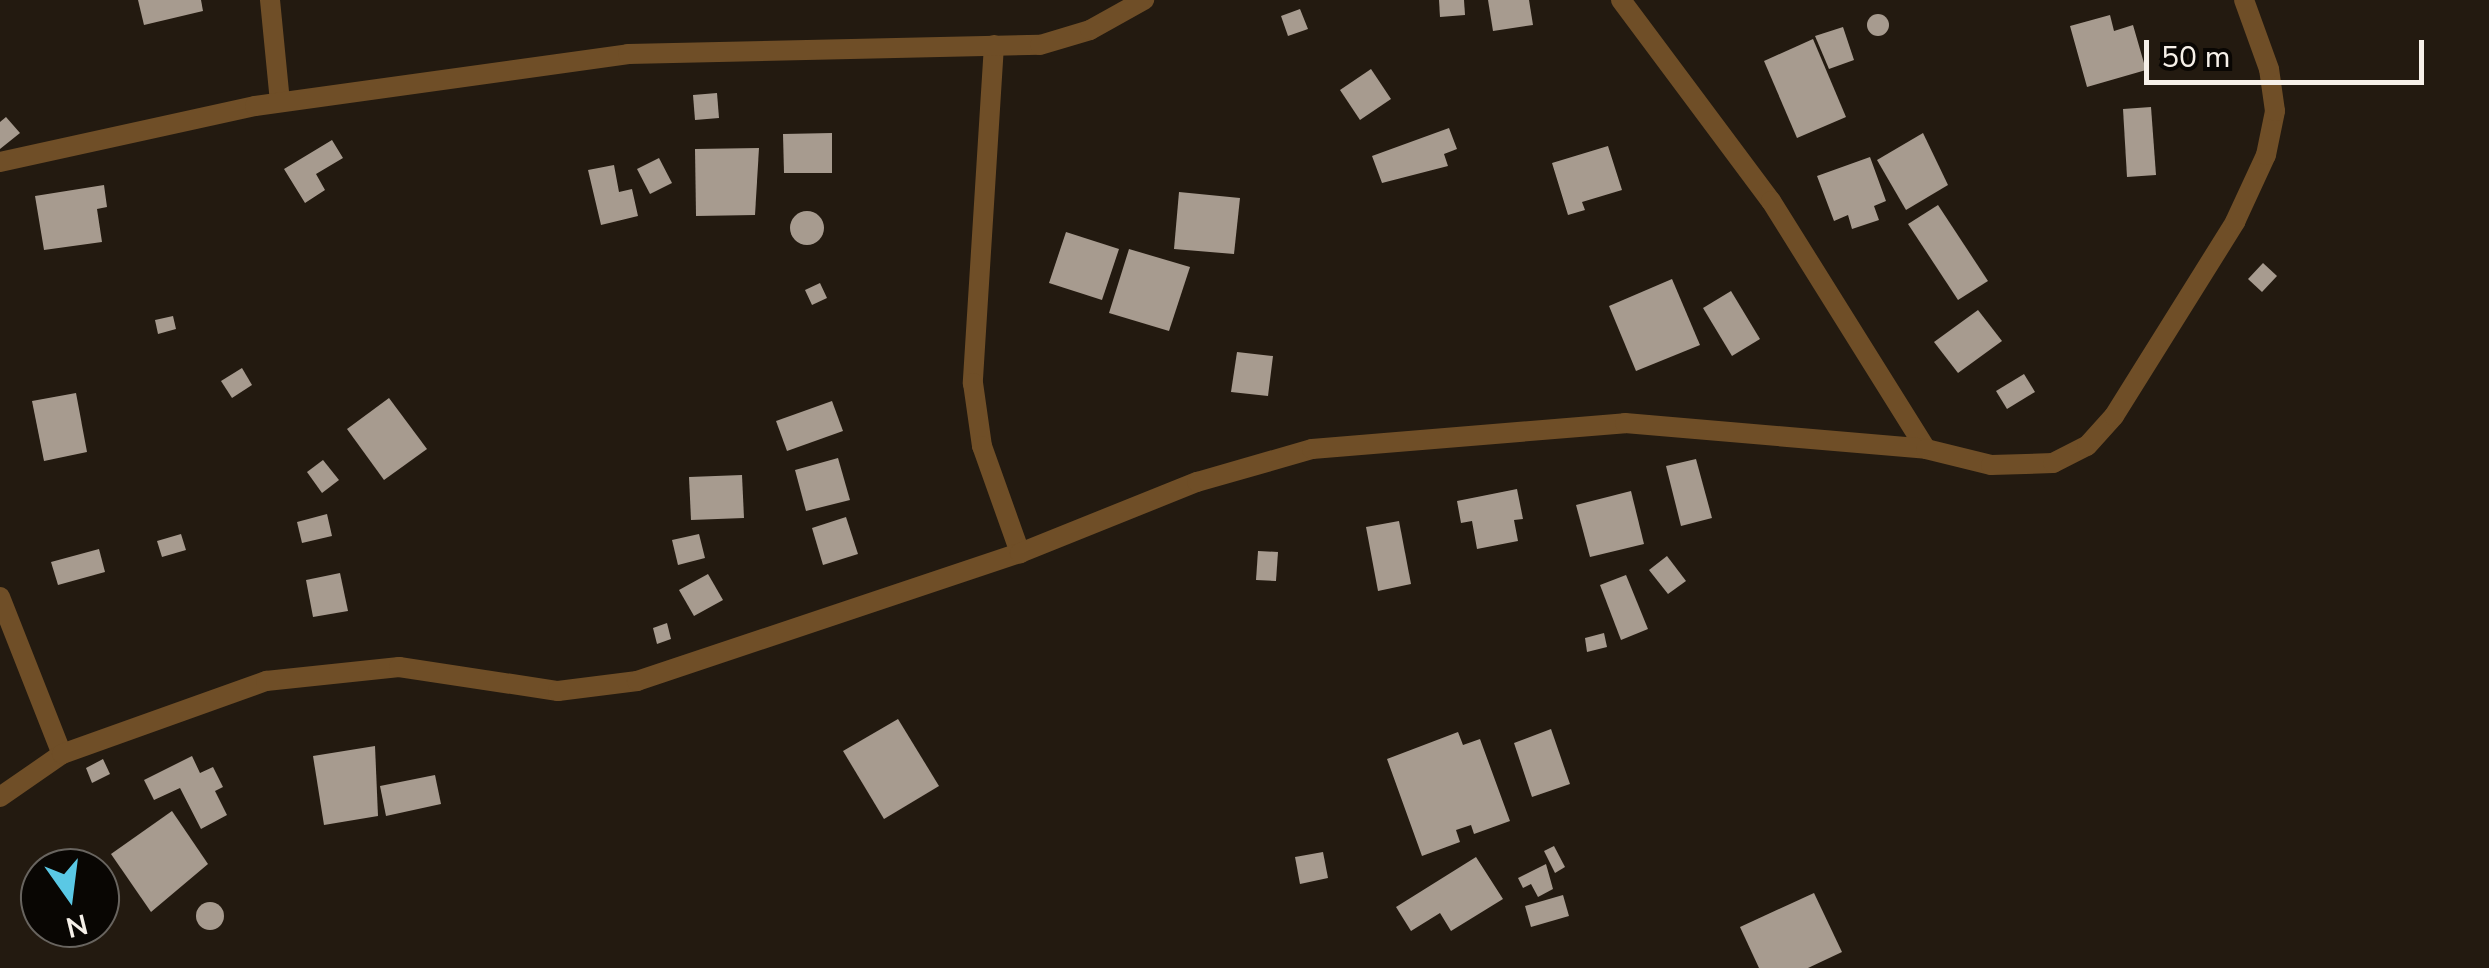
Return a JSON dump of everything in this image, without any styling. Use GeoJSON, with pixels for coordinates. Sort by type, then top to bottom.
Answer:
{"type":"FeatureCollection","features":[{"type":"Feature","properties":{"kind":"lane"},"geometry":{"type":"LineString","coordinates":[[270,0],[280,102]]}},
{"type":"Feature","properties":{"kind":"lane"},"geometry":{"type":"LineString","coordinates":[[0,162],[280,102],[628,54],[1040,45],[1090,30],[1144,0]]}},
{"type":"Feature","properties":{"kind":"lane"},"geometry":{"type":"LineString","coordinates":[[1621,0],[1771,201],[1926,450]]}},
{"type":"Feature","properties":{"kind":"lane"},"geometry":{"type":"LineString","coordinates":[[0,797],[62,754],[266,681],[334,670],[400,667],[558,691],[600,690],[698,663],[1020,553],[1251,465],[1378,440],[1625,423],[1926,450],[1991,464],[2053,462],[2087,446],[2114,416],[2234,222],[2266,155],[2275,111],[2269,70],[2244,0]]}},
{"type":"Feature","properties":{"kind":"lane"},"geometry":{"type":"LineString","coordinates":[[994,46],[973,384],[982,446],[1020,553]]}},
{"type":"Feature","properties":{"kind":"lane"},"geometry":{"type":"LineString","coordinates":[[0,598],[62,754]]}},
{"type":"Feature","properties":{"kind":"building"},"geometry":{"type":"Polygon","coordinates":[[[138,0],[201,0],[203,11],[144,25],[138,0]]]}},
{"type":"Feature","properties":{"kind":"building"},"geometry":{"type":"Polygon","coordinates":[[[1439,0],[1464,0],[1465,15],[1440,17],[1439,0]]]}},
{"type":"Feature","properties":{"kind":"building"},"geometry":{"type":"Polygon","coordinates":[[[1488,0],[1529,0],[1533,25],[1493,31],[1488,0]]]}},
{"type":"Feature","properties":{"kind":"building"},"geometry":{"type":"Polygon","coordinates":[[[1300,9],[1308,29],[1288,36],[1281,16],[1300,9]]]}},
{"type":"Feature","properties":{"kind":"building"},"geometry":{"type":"Polygon","coordinates":[[[1878,14],[1886,17],[1886,33],[1878,36],[1870,33],[1867,25],[1870,17],[1878,14]]]}},
{"type":"Feature","properties":{"kind":"building"},"geometry":{"type":"Polygon","coordinates":[[[2110,15],[2114,31],[2133,25],[2146,70],[2087,87],[2070,26],[2110,15]]]}},
{"type":"Feature","properties":{"kind":"building"},"geometry":{"type":"Polygon","coordinates":[[[1843,27],[1854,60],[1829,69],[1815,36],[1843,27]]]}},
{"type":"Feature","properties":{"kind":"building"},"geometry":{"type":"Polygon","coordinates":[[[1813,39],[1846,117],[1797,138],[1764,61],[1813,39]]]}},
{"type":"Feature","properties":{"kind":"building"},"geometry":{"type":"Polygon","coordinates":[[[1371,69],[1391,99],[1360,120],[1340,90],[1371,69]]]}},
{"type":"Feature","properties":{"kind":"building"},"geometry":{"type":"Polygon","coordinates":[[[717,93],[719,118],[695,120],[693,95],[717,93]]]}},
{"type":"Feature","properties":{"kind":"building"},"geometry":{"type":"Polygon","coordinates":[[[2151,107],[2156,175],[2127,177],[2123,109],[2151,107]]]}},
{"type":"Feature","properties":{"kind":"building"},"geometry":{"type":"Polygon","coordinates":[[[6,117],[20,133],[0,149],[0,122],[6,117]]]}},
{"type":"Feature","properties":{"kind":"building"},"geometry":{"type":"Polygon","coordinates":[[[1449,128],[1457,149],[1444,154],[1448,166],[1382,183],[1372,156],[1449,128]]]}},
{"type":"Feature","properties":{"kind":"building"},"geometry":{"type":"Polygon","coordinates":[[[832,133],[832,173],[784,173],[783,134],[832,133]]]}},
{"type":"Feature","properties":{"kind":"building"},"geometry":{"type":"Polygon","coordinates":[[[1923,133],[1948,185],[1906,210],[1877,160],[1923,133]]]}},
{"type":"Feature","properties":{"kind":"building"},"geometry":{"type":"Polygon","coordinates":[[[332,140],[343,158],[316,174],[325,190],[305,203],[284,169],[332,140]]]}},
{"type":"Feature","properties":{"kind":"building"},"geometry":{"type":"Polygon","coordinates":[[[1608,146],[1622,190],[1582,202],[1585,210],[1568,215],[1552,163],[1608,146]]]}},
{"type":"Feature","properties":{"kind":"building"},"geometry":{"type":"Polygon","coordinates":[[[759,148],[755,215],[696,216],[695,149],[759,148]]]}},
{"type":"Feature","properties":{"kind":"building"},"geometry":{"type":"Polygon","coordinates":[[[1870,157],[1886,201],[1874,206],[1879,220],[1852,229],[1848,215],[1834,221],[1817,176],[1870,157]]]}},
{"type":"Feature","properties":{"kind":"building"},"geometry":{"type":"Polygon","coordinates":[[[659,158],[672,183],[650,194],[637,169],[659,158]]]}},
{"type":"Feature","properties":{"kind":"building"},"geometry":{"type":"Polygon","coordinates":[[[614,165],[619,192],[632,189],[638,216],[601,225],[588,170],[614,165]]]}},
{"type":"Feature","properties":{"kind":"building"},"geometry":{"type":"Polygon","coordinates":[[[104,185],[107,207],[97,209],[102,242],[44,250],[35,196],[104,185]]]}},
{"type":"Feature","properties":{"kind":"building"},"geometry":{"type":"Polygon","coordinates":[[[1179,192],[1240,198],[1234,254],[1174,249],[1179,192]]]}},
{"type":"Feature","properties":{"kind":"building"},"geometry":{"type":"Polygon","coordinates":[[[1938,205],[1988,281],[1958,300],[1908,224],[1938,205]]]}},
{"type":"Feature","properties":{"kind":"building"},"geometry":{"type":"Polygon","coordinates":[[[807,211],[819,216],[824,228],[819,240],[807,245],[795,240],[790,228],[795,216],[807,211]]]}},
{"type":"Feature","properties":{"kind":"building"},"geometry":{"type":"Polygon","coordinates":[[[1066,232],[1119,249],[1102,300],[1049,283],[1066,232]]]}},
{"type":"Feature","properties":{"kind":"building"},"geometry":{"type":"Polygon","coordinates":[[[1129,249],[1190,267],[1169,331],[1109,313],[1129,249]]]}},
{"type":"Feature","properties":{"kind":"building"},"geometry":{"type":"Polygon","coordinates":[[[2263,263],[2277,276],[2262,292],[2248,279],[2263,263]]]}},
{"type":"Feature","properties":{"kind":"building"},"geometry":{"type":"Polygon","coordinates":[[[1672,279],[1700,345],[1636,371],[1609,306],[1672,279]]]}},
{"type":"Feature","properties":{"kind":"building"},"geometry":{"type":"Polygon","coordinates":[[[820,283],[827,298],[812,305],[805,290],[820,283]]]}},
{"type":"Feature","properties":{"kind":"building"},"geometry":{"type":"Polygon","coordinates":[[[1731,291],[1760,339],[1732,356],[1703,308],[1731,291]]]}},
{"type":"Feature","properties":{"kind":"building"},"geometry":{"type":"Polygon","coordinates":[[[1978,310],[2002,341],[1958,373],[1934,342],[1978,310]]]}},
{"type":"Feature","properties":{"kind":"building"},"geometry":{"type":"Polygon","coordinates":[[[173,316],[176,329],[158,334],[155,320],[173,316]]]}},
{"type":"Feature","properties":{"kind":"building"},"geometry":{"type":"Polygon","coordinates":[[[1237,352],[1273,356],[1268,396],[1231,392],[1237,352]]]}},
{"type":"Feature","properties":{"kind":"building"},"geometry":{"type":"Polygon","coordinates":[[[242,368],[252,385],[232,398],[221,381],[242,368]]]}},
{"type":"Feature","properties":{"kind":"building"},"geometry":{"type":"Polygon","coordinates":[[[2024,374],[2035,392],[2007,409],[1996,391],[2024,374]]]}},
{"type":"Feature","properties":{"kind":"building"},"geometry":{"type":"Polygon","coordinates":[[[76,393],[87,452],[44,461],[32,401],[76,393]]]}},
{"type":"Feature","properties":{"kind":"building"},"geometry":{"type":"Polygon","coordinates":[[[389,398],[427,449],[384,480],[347,429],[389,398]]]}},
{"type":"Feature","properties":{"kind":"building"},"geometry":{"type":"Polygon","coordinates":[[[832,401],[843,431],[787,451],[776,421],[832,401]]]}},
{"type":"Feature","properties":{"kind":"building"},"geometry":{"type":"Polygon","coordinates":[[[838,458],[850,500],[806,511],[795,470],[838,458]]]}},
{"type":"Feature","properties":{"kind":"building"},"geometry":{"type":"Polygon","coordinates":[[[1696,459],[1712,518],[1681,526],[1666,466],[1696,459]]]}},
{"type":"Feature","properties":{"kind":"building"},"geometry":{"type":"Polygon","coordinates":[[[323,460],[339,480],[322,493],[307,472],[323,460]]]}},
{"type":"Feature","properties":{"kind":"building"},"geometry":{"type":"Polygon","coordinates":[[[742,475],[744,518],[691,520],[689,477],[742,475]]]}},
{"type":"Feature","properties":{"kind":"building"},"geometry":{"type":"Polygon","coordinates":[[[1517,489],[1523,519],[1514,520],[1518,541],[1477,549],[1472,521],[1461,523],[1457,501],[1517,489]]]}},
{"type":"Feature","properties":{"kind":"building"},"geometry":{"type":"Polygon","coordinates":[[[1631,491],[1644,544],[1590,557],[1576,505],[1631,491]]]}},
{"type":"Feature","properties":{"kind":"building"},"geometry":{"type":"Polygon","coordinates":[[[327,514],[332,536],[302,543],[297,522],[327,514]]]}},
{"type":"Feature","properties":{"kind":"building"},"geometry":{"type":"Polygon","coordinates":[[[846,517],[858,554],[823,565],[812,528],[846,517]]]}},
{"type":"Feature","properties":{"kind":"building"},"geometry":{"type":"Polygon","coordinates":[[[1399,521],[1411,584],[1378,591],[1366,527],[1399,521]]]}},
{"type":"Feature","properties":{"kind":"building"},"geometry":{"type":"Polygon","coordinates":[[[181,534],[186,550],[162,557],[157,541],[181,534]]]}},
{"type":"Feature","properties":{"kind":"building"},"geometry":{"type":"Polygon","coordinates":[[[699,534],[705,558],[678,565],[672,540],[699,534]]]}},
{"type":"Feature","properties":{"kind":"building"},"geometry":{"type":"Polygon","coordinates":[[[99,549],[105,572],[58,585],[51,562],[99,549]]]}},
{"type":"Feature","properties":{"kind":"building"},"geometry":{"type":"Polygon","coordinates":[[[1258,551],[1278,552],[1276,581],[1256,580],[1258,551]]]}},
{"type":"Feature","properties":{"kind":"building"},"geometry":{"type":"Polygon","coordinates":[[[1667,556],[1686,581],[1668,594],[1649,570],[1667,556]]]}},
{"type":"Feature","properties":{"kind":"building"},"geometry":{"type":"Polygon","coordinates":[[[340,573],[348,611],[313,617],[306,580],[340,573]]]}},
{"type":"Feature","properties":{"kind":"building"},"geometry":{"type":"Polygon","coordinates":[[[708,574],[723,600],[694,616],[679,590],[708,574]]]}},
{"type":"Feature","properties":{"kind":"building"},"geometry":{"type":"Polygon","coordinates":[[[1626,575],[1648,629],[1621,640],[1600,585],[1626,575]]]}},
{"type":"Feature","properties":{"kind":"building"},"geometry":{"type":"Polygon","coordinates":[[[667,623],[671,639],[657,644],[653,628],[667,623]]]}},
{"type":"Feature","properties":{"kind":"building"},"geometry":{"type":"Polygon","coordinates":[[[1604,633],[1607,647],[1587,652],[1585,638],[1604,633]]]}},
{"type":"Feature","properties":{"kind":"building"},"geometry":{"type":"Polygon","coordinates":[[[898,719],[939,786],[884,819],[843,751],[898,719]]]}},
{"type":"Feature","properties":{"kind":"building"},"geometry":{"type":"Polygon","coordinates":[[[1551,729],[1570,784],[1532,797],[1514,743],[1551,729]]]}},
{"type":"Feature","properties":{"kind":"building"},"geometry":{"type":"Polygon","coordinates":[[[1458,732],[1463,745],[1480,739],[1510,821],[1474,834],[1471,825],[1456,830],[1460,842],[1422,856],[1387,759],[1458,732]]]}},
{"type":"Feature","properties":{"kind":"building"},"geometry":{"type":"Polygon","coordinates":[[[375,746],[378,816],[324,825],[313,756],[375,746]]]}},
{"type":"Feature","properties":{"kind":"building"},"geometry":{"type":"Polygon","coordinates":[[[192,756],[200,773],[213,767],[223,787],[215,791],[227,815],[201,829],[180,788],[154,800],[144,780],[192,756]]]}},
{"type":"Feature","properties":{"kind":"building"},"geometry":{"type":"Polygon","coordinates":[[[103,759],[110,774],[92,783],[86,768],[103,759]]]}},
{"type":"Feature","properties":{"kind":"building"},"geometry":{"type":"Polygon","coordinates":[[[435,775],[441,804],[386,816],[380,786],[435,775]]]}},
{"type":"Feature","properties":{"kind":"building"},"geometry":{"type":"Polygon","coordinates":[[[172,811],[208,864],[151,912],[120,867],[120,848],[172,811]]]}},
{"type":"Feature","properties":{"kind":"building"},"geometry":{"type":"Polygon","coordinates":[[[1554,846],[1565,867],[1555,873],[1544,851],[1554,846]]]}},
{"type":"Feature","properties":{"kind":"building"},"geometry":{"type":"Polygon","coordinates":[[[1323,852],[1328,878],[1300,884],[1295,857],[1323,852]]]}},
{"type":"Feature","properties":{"kind":"building"},"geometry":{"type":"Polygon","coordinates":[[[1476,857],[1503,899],[1451,931],[1440,913],[1411,931],[1396,907],[1476,857]]]}},
{"type":"Feature","properties":{"kind":"building"},"geometry":{"type":"Polygon","coordinates":[[[1546,864],[1553,889],[1538,897],[1531,884],[1523,888],[1518,878],[1546,864]]]}},
{"type":"Feature","properties":{"kind":"building"},"geometry":{"type":"Polygon","coordinates":[[[1814,893],[1842,952],[1808,968],[1759,968],[1740,927],[1814,893]]]}},
{"type":"Feature","properties":{"kind":"building"},"geometry":{"type":"Polygon","coordinates":[[[1563,895],[1569,916],[1531,927],[1525,906],[1563,895]]]}},
{"type":"Feature","properties":{"kind":"building"},"geometry":{"type":"Polygon","coordinates":[[[210,902],[220,906],[224,916],[220,926],[210,930],[200,926],[196,916],[200,906],[210,902]]]}}]}
